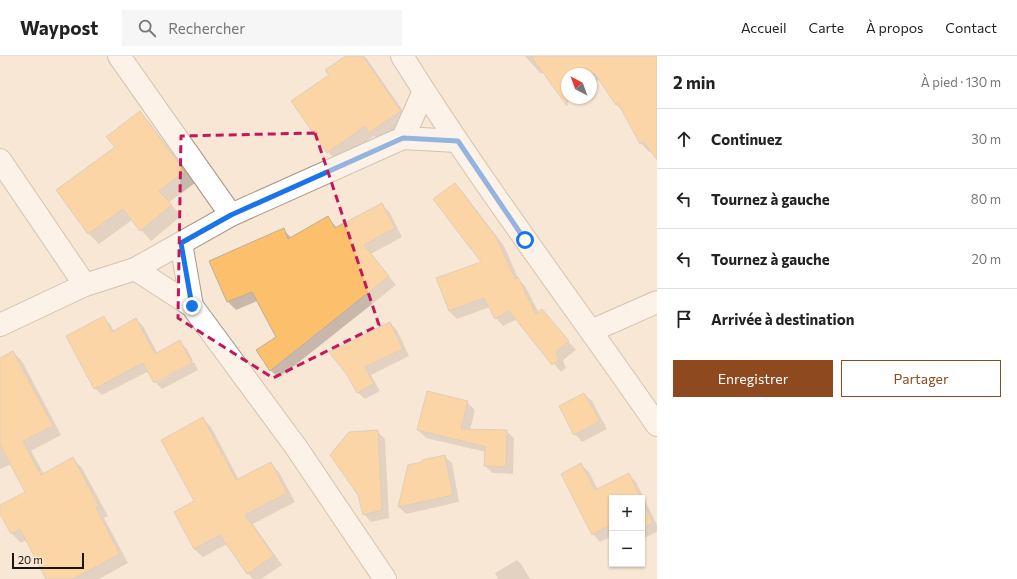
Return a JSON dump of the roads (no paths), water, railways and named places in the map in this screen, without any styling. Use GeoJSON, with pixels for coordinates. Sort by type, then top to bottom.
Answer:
{"type":"FeatureCollection","features":[{"type":"Feature","properties":{"kind":"street"},"geometry":{"type":"LineString","coordinates":[[119,56],[231,215]]}},
{"type":"Feature","properties":{"kind":"street"},"geometry":{"type":"LineString","coordinates":[[402,56],[525,240],[657,425]]}},
{"type":"Feature","properties":{"kind":"street"},"geometry":{"type":"LineString","coordinates":[[403,138],[424,91]]}},
{"type":"Feature","properties":{"kind":"street"},"geometry":{"type":"LineString","coordinates":[[0,324],[85,286],[135,269],[231,215],[403,138],[458,141]]}},
{"type":"Feature","properties":{"kind":"street"},"geometry":{"type":"LineString","coordinates":[[0,160],[85,286]]}},
{"type":"Feature","properties":{"kind":"street"},"geometry":{"type":"LineString","coordinates":[[181,243],[192,306]]}},
{"type":"Feature","properties":{"kind":"street"},"geometry":{"type":"LineString","coordinates":[[135,269],[192,306],[296,447],[385,579]]}},
{"type":"Feature","properties":{"kind":"street"},"geometry":{"type":"LineString","coordinates":[[591,331],[657,302]]}}]}
